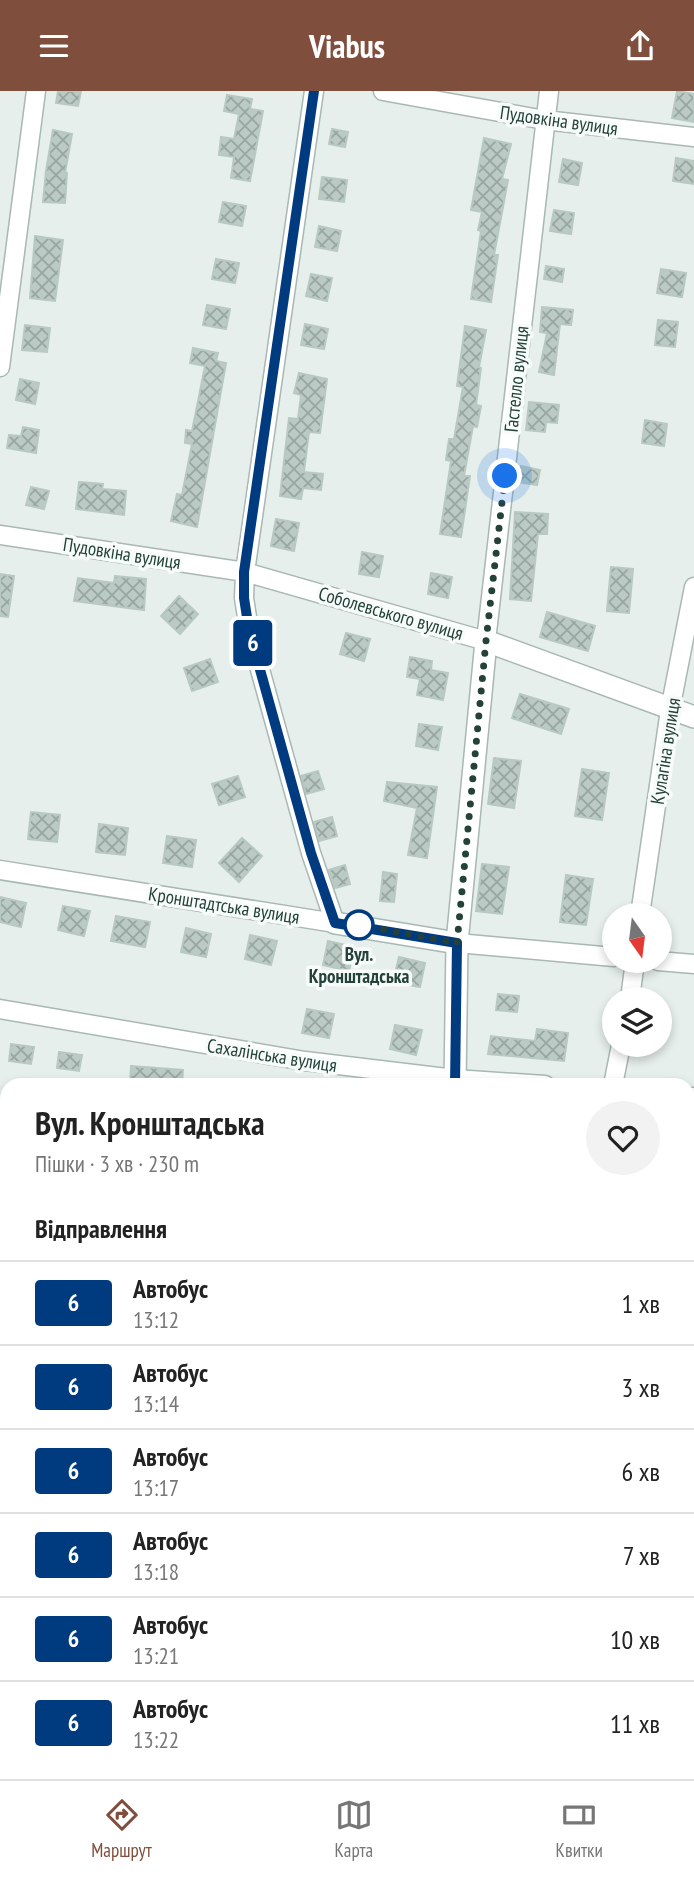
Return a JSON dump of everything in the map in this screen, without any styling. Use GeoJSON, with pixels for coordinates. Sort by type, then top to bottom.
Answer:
{"type":"FeatureCollection","features":[{"type":"Feature","properties":{"kind":"street"},"geometry":{"type":"LineString","coordinates":[[0,367],[36,91]]}},
{"type":"Feature","properties":{"kind":"street"},"geometry":{"type":"LineString","coordinates":[[314,91],[244,572],[244,598],[249,630],[311,853],[335,923]]}},
{"type":"Feature","properties":{"kind":"street","name":"Пудовкіна вулиця"},"geometry":{"type":"LineString","coordinates":[[383,91],[545,120],[694,137]]}},
{"type":"Feature","properties":{"kind":"street","name":"Гастелло вулиця"},"geometry":{"type":"LineString","coordinates":[[455,1078],[457,943],[486,641],[549,91]]}},
{"type":"Feature","properties":{"kind":"street","name":"Пудовкіна вулиця"},"geometry":{"type":"LineString","coordinates":[[0,535],[244,572]]}},
{"type":"Feature","properties":{"kind":"street","name":"Соболевського вулиця"},"geometry":{"type":"LineString","coordinates":[[244,572],[486,641],[670,711],[694,717]]}},
{"type":"Feature","properties":{"kind":"street","name":"Кулагіна вулиця"},"geometry":{"type":"LineString","coordinates":[[642,903],[670,711],[694,587]]}},
{"type":"Feature","properties":{"kind":"street","name":"Кронштадтська вулиця"},"geometry":{"type":"LineString","coordinates":[[0,870],[457,943],[602,956]]}},
{"type":"Feature","properties":{"kind":"street"},"geometry":{"type":"LineString","coordinates":[[672,962],[694,964]]}},
{"type":"Feature","properties":{"kind":"street","name":"Сахалінська вулиця"},"geometry":{"type":"LineString","coordinates":[[0,1009],[305,1061],[426,1078]]}},
{"type":"Feature","properties":{"kind":"street"},"geometry":{"type":"LineString","coordinates":[[614,1078],[619,1057]]}},
{"type":"Feature","properties":{"kind":"building"},"geometry":{"type":"Polygon","coordinates":[[[58,91],[81,91],[78,106],[56,103],[58,91]]]}},
{"type":"Feature","properties":{"kind":"building"},"geometry":{"type":"Polygon","coordinates":[[[677,91],[694,94],[694,122],[672,118],[677,91]]]}},
{"type":"Feature","properties":{"kind":"building"},"geometry":{"type":"Polygon","coordinates":[[[227,95],[252,99],[250,109],[263,111],[250,181],[231,178],[234,157],[219,155],[221,137],[234,139],[239,114],[224,111],[227,95]]]}},
{"type":"Feature","properties":{"kind":"building"},"geometry":{"type":"Polygon","coordinates":[[[332,129],[348,132],[345,147],[329,144],[332,129]]]}},
{"type":"Feature","properties":{"kind":"building"},"geometry":{"type":"Polygon","coordinates":[[[53,130],[72,134],[65,173],[65,203],[43,202],[53,130]]]}},
{"type":"Feature","properties":{"kind":"building"},"geometry":{"type":"Polygon","coordinates":[[[484,138],[511,144],[502,179],[508,180],[494,255],[498,255],[491,302],[471,299],[482,212],[471,210],[484,138]]]}},
{"type":"Feature","properties":{"kind":"building"},"geometry":{"type":"Polygon","coordinates":[[[676,158],[694,161],[694,184],[673,181],[676,158]]]}},
{"type":"Feature","properties":{"kind":"building"},"geometry":{"type":"Polygon","coordinates":[[[563,159],[582,163],[578,185],[559,182],[563,159]]]}},
{"type":"Feature","properties":{"kind":"building"},"geometry":{"type":"Polygon","coordinates":[[[322,177],[347,180],[344,202],[319,199],[322,177]]]}},
{"type":"Feature","properties":{"kind":"building"},"geometry":{"type":"Polygon","coordinates":[[[223,202],[246,206],[242,226],[219,222],[223,202]]]}},
{"type":"Feature","properties":{"kind":"building"},"geometry":{"type":"Polygon","coordinates":[[[554,210],[574,213],[571,234],[550,231],[554,210]]]}},
{"type":"Feature","properties":{"kind":"building"},"geometry":{"type":"Polygon","coordinates":[[[319,226],[341,231],[337,251],[315,247],[319,226]]]}},
{"type":"Feature","properties":{"kind":"building"},"geometry":{"type":"Polygon","coordinates":[[[35,236],[63,240],[55,301],[30,298],[35,236]]]}},
{"type":"Feature","properties":{"kind":"building"},"geometry":{"type":"Polygon","coordinates":[[[216,259],[239,263],[235,283],[212,279],[216,259]]]}},
{"type":"Feature","properties":{"kind":"building"},"geometry":{"type":"Polygon","coordinates":[[[546,266],[564,269],[562,282],[544,279],[546,266]]]}},
{"type":"Feature","properties":{"kind":"building"},"geometry":{"type":"Polygon","coordinates":[[[661,269],[686,273],[682,297],[657,293],[661,269]]]}},
{"type":"Feature","properties":{"kind":"building"},"geometry":{"type":"Polygon","coordinates":[[[311,274],[332,278],[327,301],[306,296],[311,274]]]}},
{"type":"Feature","properties":{"kind":"building"},"geometry":{"type":"Polygon","coordinates":[[[207,305],[230,309],[226,329],[203,325],[207,305]]]}},
{"type":"Feature","properties":{"kind":"building"},"geometry":{"type":"Polygon","coordinates":[[[542,307],[573,310],[571,325],[560,324],[554,375],[539,372],[547,333],[540,332],[542,307]]]}},
{"type":"Feature","properties":{"kind":"building"},"geometry":{"type":"Polygon","coordinates":[[[658,320],[678,322],[675,347],[655,345],[658,320]]]}},
{"type":"Feature","properties":{"kind":"building"},"geometry":{"type":"Polygon","coordinates":[[[305,324],[328,329],[324,349],[301,345],[305,324]]]}},
{"type":"Feature","properties":{"kind":"building"},"geometry":{"type":"Polygon","coordinates":[[[25,325],[50,328],[47,352],[22,350],[25,325]]]}},
{"type":"Feature","properties":{"kind":"building"},"geometry":{"type":"Polygon","coordinates":[[[465,326],[486,330],[476,405],[481,406],[477,427],[473,426],[464,476],[470,476],[461,537],[440,534],[451,461],[446,460],[449,439],[454,439],[463,387],[457,386],[465,326]]]}},
{"type":"Feature","properties":{"kind":"building"},"geometry":{"type":"Polygon","coordinates":[[[193,348],[218,353],[216,361],[226,363],[197,527],[171,521],[177,494],[182,495],[192,444],[185,443],[186,430],[192,431],[205,366],[190,363],[193,348]]]}},
{"type":"Feature","properties":{"kind":"building"},"geometry":{"type":"Polygon","coordinates":[[[299,373],[327,379],[320,433],[309,432],[304,472],[323,474],[321,490],[303,488],[301,499],[280,496],[289,418],[298,419],[301,395],[294,393],[299,373]]]}},
{"type":"Feature","properties":{"kind":"building"},"geometry":{"type":"Polygon","coordinates":[[[20,379],[39,383],[35,404],[16,400],[20,379]]]}},
{"type":"Feature","properties":{"kind":"building"},"geometry":{"type":"Polygon","coordinates":[[[529,402],[559,405],[557,423],[546,422],[545,432],[526,430],[529,402]]]}},
{"type":"Feature","properties":{"kind":"building"},"geometry":{"type":"Polygon","coordinates":[[[645,420],[667,424],[664,446],[642,443],[645,420]]]}},
{"type":"Feature","properties":{"kind":"building"},"geometry":{"type":"Polygon","coordinates":[[[23,427],[39,430],[36,453],[7,448],[9,435],[21,436],[23,427]]]}},
{"type":"Feature","properties":{"kind":"building"},"geometry":{"type":"Polygon","coordinates":[[[521,466],[540,470],[537,485],[518,482],[521,466]]]}},
{"type":"Feature","properties":{"kind":"building"},"geometry":{"type":"Polygon","coordinates":[[[79,482],[103,484],[102,489],[126,491],[124,515],[76,509],[79,482]]]}},
{"type":"Feature","properties":{"kind":"building"},"geometry":{"type":"Polygon","coordinates":[[[31,487],[49,491],[44,509],[26,505],[31,487]]]}},
{"type":"Feature","properties":{"kind":"building"},"geometry":{"type":"Polygon","coordinates":[[[515,512],[548,514],[547,534],[538,534],[531,601],[510,599],[515,512]]]}},
{"type":"Feature","properties":{"kind":"building"},"geometry":{"type":"Polygon","coordinates":[[[276,519],[299,523],[294,551],[271,546],[276,519]]]}},
{"type":"Feature","properties":{"kind":"building"},"geometry":{"type":"Polygon","coordinates":[[[362,552],[383,556],[379,577],[359,574],[362,552]]]}},
{"type":"Feature","properties":{"kind":"building"},"geometry":{"type":"Polygon","coordinates":[[[611,567],[633,569],[629,613],[607,611],[611,567]]]}},
{"type":"Feature","properties":{"kind":"building"},"geometry":{"type":"Polygon","coordinates":[[[431,573],[452,577],[448,598],[428,594],[431,573]]]}},
{"type":"Feature","properties":{"kind":"building"},"geometry":{"type":"Polygon","coordinates":[[[0,574],[14,576],[8,617],[0,616],[0,574]]]}},
{"type":"Feature","properties":{"kind":"building"},"geometry":{"type":"Polygon","coordinates":[[[115,576],[146,579],[144,610],[74,601],[78,578],[114,583],[115,576]]]}},
{"type":"Feature","properties":{"kind":"building"},"geometry":{"type":"Polygon","coordinates":[[[179,596],[198,614],[180,634],[161,616],[179,596]]]}},
{"type":"Feature","properties":{"kind":"building"},"geometry":{"type":"Polygon","coordinates":[[[547,612],[595,626],[588,651],[540,637],[547,612]]]}},
{"type":"Feature","properties":{"kind":"building"},"geometry":{"type":"Polygon","coordinates":[[[346,633],[370,639],[364,661],[340,654],[346,633]]]}},
{"type":"Feature","properties":{"kind":"building"},"geometry":{"type":"Polygon","coordinates":[[[410,657],[432,661],[431,670],[448,673],[443,700],[417,695],[420,679],[407,677],[410,657]]]}},
{"type":"Feature","properties":{"kind":"building"},"geometry":{"type":"Polygon","coordinates":[[[210,659],[218,682],[192,691],[184,668],[210,659]]]}},
{"type":"Feature","properties":{"kind":"building"},"geometry":{"type":"Polygon","coordinates":[[[520,694],[569,709],[561,734],[512,718],[520,694]]]}},
{"type":"Feature","properties":{"kind":"building"},"geometry":{"type":"Polygon","coordinates":[[[419,724],[442,727],[438,750],[416,746],[419,724]]]}},
{"type":"Feature","properties":{"kind":"building"},"geometry":{"type":"Polygon","coordinates":[[[494,758],[521,761],[514,808],[488,804],[494,758]]]}},
{"type":"Feature","properties":{"kind":"building"},"geometry":{"type":"Polygon","coordinates":[[[582,769],[609,773],[602,820],[575,816],[582,769]]]}},
{"type":"Feature","properties":{"kind":"building"},"geometry":{"type":"Polygon","coordinates":[[[318,771],[324,789],[306,794],[301,776],[318,771]]]}},
{"type":"Feature","properties":{"kind":"building"},"geometry":{"type":"Polygon","coordinates":[[[238,776],[245,797],[219,805],[212,784],[238,776]]]}},
{"type":"Feature","properties":{"kind":"building"},"geometry":{"type":"Polygon","coordinates":[[[387,782],[437,787],[427,858],[408,855],[417,808],[384,801],[387,782]]]}},
{"type":"Feature","properties":{"kind":"building"},"geometry":{"type":"Polygon","coordinates":[[[31,812],[60,815],[57,842],[28,839],[31,812]]]}},
{"type":"Feature","properties":{"kind":"building"},"geometry":{"type":"Polygon","coordinates":[[[332,817],[337,836],[319,841],[314,822],[332,817]]]}},
{"type":"Feature","properties":{"kind":"building"},"geometry":{"type":"Polygon","coordinates":[[[99,824],[128,828],[125,855],[96,852],[99,824]]]}},
{"type":"Feature","properties":{"kind":"building"},"geometry":{"type":"Polygon","coordinates":[[[167,836],[196,840],[192,867],[163,863],[167,836]]]}},
{"type":"Feature","properties":{"kind":"building"},"geometry":{"type":"Polygon","coordinates":[[[242,838],[262,856],[239,882],[219,863],[242,838]]]}},
{"type":"Feature","properties":{"kind":"building"},"geometry":{"type":"Polygon","coordinates":[[[482,864],[509,867],[502,914],[476,911],[482,864]]]}},
{"type":"Feature","properties":{"kind":"building"},"geometry":{"type":"Polygon","coordinates":[[[345,865],[350,884],[335,888],[329,870],[345,865]]]}},
{"type":"Feature","properties":{"kind":"building"},"geometry":{"type":"Polygon","coordinates":[[[383,872],[397,874],[394,902],[380,901],[383,872]]]}},
{"type":"Feature","properties":{"kind":"building"},"geometry":{"type":"Polygon","coordinates":[[[566,875],[593,879],[586,925],[560,922],[566,875]]]}},
{"type":"Feature","properties":{"kind":"building"},"geometry":{"type":"Polygon","coordinates":[[[0,897],[26,903],[21,927],[0,922],[0,897]]]}},
{"type":"Feature","properties":{"kind":"building"},"geometry":{"type":"Polygon","coordinates":[[[63,906],[90,911],[84,936],[58,930],[63,906]]]}},
{"type":"Feature","properties":{"kind":"building"},"geometry":{"type":"Polygon","coordinates":[[[116,916],[150,922],[145,947],[111,941],[116,916]]]}},
{"type":"Feature","properties":{"kind":"building"},"geometry":{"type":"Polygon","coordinates":[[[186,928],[211,934],[206,957],[181,952],[186,928]]]}},
{"type":"Feature","properties":{"kind":"building"},"geometry":{"type":"Polygon","coordinates":[[[250,935],[277,941],[271,965],[245,959],[250,935]]]}},
{"type":"Feature","properties":{"kind":"building"},"geometry":{"type":"Polygon","coordinates":[[[328,941],[354,947],[349,971],[323,965],[328,941]]]}},
{"type":"Feature","properties":{"kind":"building"},"geometry":{"type":"Polygon","coordinates":[[[399,957],[425,963],[420,987],[393,982],[399,957]]]}},
{"type":"Feature","properties":{"kind":"building"},"geometry":{"type":"Polygon","coordinates":[[[498,994],[519,996],[517,1012],[496,1010],[498,994]]]}},
{"type":"Feature","properties":{"kind":"building"},"geometry":{"type":"Polygon","coordinates":[[[307,1009],[334,1014],[329,1038],[302,1033],[307,1009]]]}},
{"type":"Feature","properties":{"kind":"building"},"geometry":{"type":"Polygon","coordinates":[[[395,1025],[422,1030],[416,1055],[390,1049],[395,1025]]]}},
{"type":"Feature","properties":{"kind":"building"},"geometry":{"type":"Polygon","coordinates":[[[537,1029],[568,1033],[564,1061],[488,1054],[491,1036],[535,1041],[537,1029]]]}},
{"type":"Feature","properties":{"kind":"building"},"geometry":{"type":"Polygon","coordinates":[[[11,1044],[34,1047],[31,1064],[9,1061],[11,1044]]]}},
{"type":"Feature","properties":{"kind":"building"},"geometry":{"type":"Polygon","coordinates":[[[59,1052],[82,1055],[79,1071],[57,1068],[59,1052]]]}},
{"type":"Feature","properties":{"kind":"building"},"geometry":{"type":"Polygon","coordinates":[[[131,1066],[183,1070],[182,1078],[130,1078],[131,1066]]]}},
{"type":"Feature","properties":{"kind":"bus line","name":"6"},"geometry":{"type":"LineString","coordinates":[[314,91],[244,572],[244,598],[249,630],[311,853],[335,923],[457,943],[455,1078]]}},
{"type":"Feature","properties":{"kind":"place","name":"Вул. Кронштадська"},"geometry":{"type":"Point","coordinates":[359,925]}},
{"type":"Feature","properties":{"kind":"route"},"geometry":{"type":"LineString","coordinates":[[359,925],[457,943],[505,476]]}}]}
